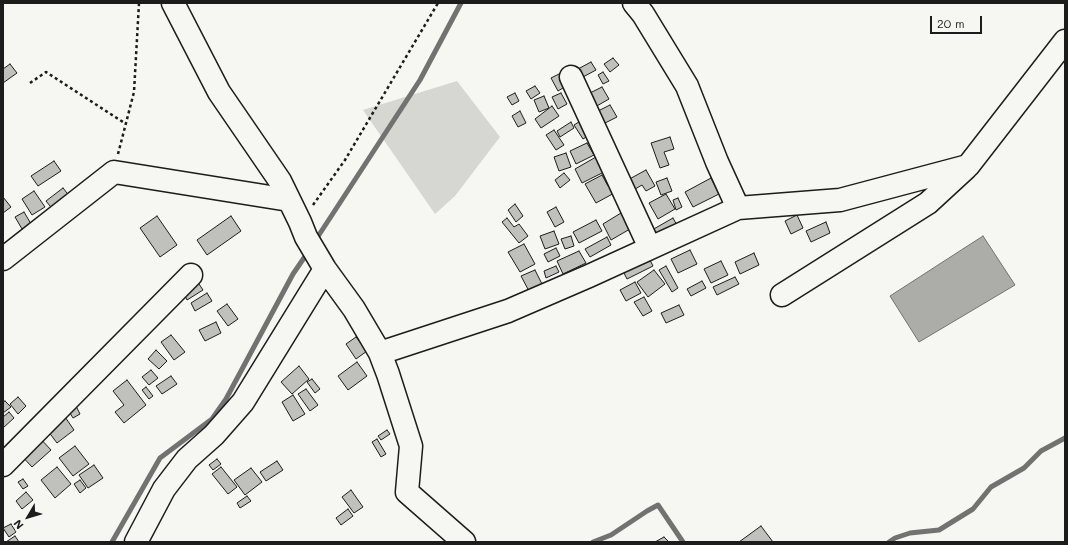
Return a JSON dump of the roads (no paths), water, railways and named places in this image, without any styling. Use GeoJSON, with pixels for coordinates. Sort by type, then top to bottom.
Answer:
{"type":"FeatureCollection","features":[{"type":"Feature","properties":{"kind":"street"},"geometry":{"type":"LineString","coordinates":[[173,3],[219,92],[280,181],[303,230],[323,265],[354,309],[380,353],[411,446],[407,492],[464,542]]}},
{"type":"Feature","properties":{"kind":"street"},"geometry":{"type":"LineString","coordinates":[[634,3],[643,14],[687,86],[717,162],[738,208]]}},
{"type":"Feature","properties":{"kind":"street"},"geometry":{"type":"LineString","coordinates":[[782,295],[928,203],[968,166],[1065,42]]}},
{"type":"Feature","properties":{"kind":"street"},"geometry":{"type":"LineString","coordinates":[[571,77],[650,248]]}},
{"type":"Feature","properties":{"kind":"street"},"geometry":{"type":"LineString","coordinates":[[380,353],[508,311],[738,208],[840,200],[968,166]]}},
{"type":"Feature","properties":{"kind":"street"},"geometry":{"type":"LineString","coordinates":[[3,259],[114,172],[289,200]]}},
{"type":"Feature","properties":{"kind":"street"},"geometry":{"type":"LineString","coordinates":[[136,542],[164,489],[187,459],[214,435],[243,402],[303,304],[323,265]]}},
{"type":"Feature","properties":{"kind":"street"},"geometry":{"type":"LineString","coordinates":[[3,464],[191,275]]}},
{"type":"Feature","properties":{"kind":"street"},"geometry":{"type":"LineString","coordinates":[[303,304],[319,296],[336,297],[354,309]]}},
{"type":"Feature","properties":{"kind":"waterway"},"geometry":{"type":"LineString","coordinates":[[315,241],[420,80],[461,3]]}},
{"type":"Feature","properties":{"kind":"waterway"},"geometry":{"type":"LineString","coordinates":[[112,542],[160,458],[212,419],[226,399],[293,274],[308,252]]}},
{"type":"Feature","properties":{"kind":"waterway"},"geometry":{"type":"LineString","coordinates":[[889,542],[895,538],[910,533],[939,530],[973,509],[991,487],[1024,468],[1041,451],[1065,438]]}},
{"type":"Feature","properties":{"kind":"waterway"},"geometry":{"type":"LineString","coordinates":[[593,542],[611,535],[658,505],[683,542]]}}]}
